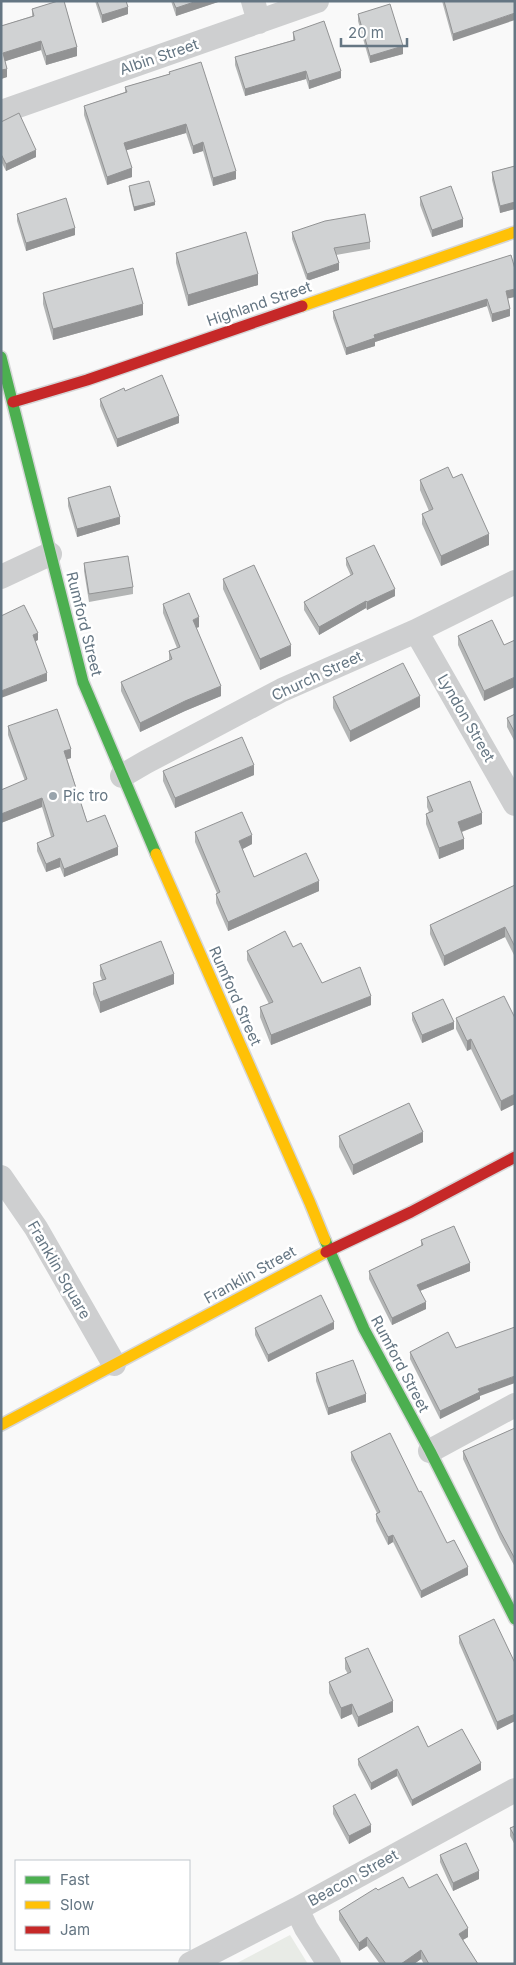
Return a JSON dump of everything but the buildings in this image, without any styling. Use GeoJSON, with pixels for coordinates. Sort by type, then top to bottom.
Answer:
{"type":"FeatureCollection","features":[{"type":"Feature","properties":{"kind":"street","name":"Albin Street"},"geometry":{"type":"LineString","coordinates":[[1,112],[256,12],[317,1]]}},
{"type":"Feature","properties":{"kind":"street","name":"Highland Street"},"geometry":{"type":"LineString","coordinates":[[13,402],[87,380],[515,232]]}},
{"type":"Feature","properties":{"kind":"street","name":"Rumford Street"},"geometry":{"type":"LineString","coordinates":[[1,357],[83,682],[122,776],[364,1329],[430,1451],[515,1619]]}},
{"type":"Feature","properties":{"kind":"street"},"geometry":{"type":"LineString","coordinates":[[1,577],[50,554]]}},
{"type":"Feature","properties":{"kind":"street","name":"Church Street"},"geometry":{"type":"LineString","coordinates":[[122,776],[282,690],[416,631],[515,582]]}},
{"type":"Feature","properties":{"kind":"street","name":"Lyndon Street"},"geometry":{"type":"LineString","coordinates":[[416,631],[515,804]]}},
{"type":"Feature","properties":{"kind":"street","name":"Franklin Street"},"geometry":{"type":"LineString","coordinates":[[1,1425],[262,1287],[303,1263],[411,1212],[515,1156]]}},
{"type":"Feature","properties":{"kind":"street","name":"Franklin Square"},"geometry":{"type":"LineString","coordinates":[[1,1177],[36,1228],[114,1364]]}},
{"type":"Feature","properties":{"kind":"street"},"geometry":{"type":"LineString","coordinates":[[430,1451],[515,1405]]}},
{"type":"Feature","properties":{"kind":"street","name":"Beacon Street"},"geometry":{"type":"LineString","coordinates":[[190,1964],[297,1909],[515,1790]]}},
{"type":"Feature","properties":{"kind":"street"},"geometry":{"type":"LineString","coordinates":[[297,1909],[306,1928],[329,1964]]}},
{"type":"Feature","properties":{"kind":"shaded area"},"geometry":{"type":"Polygon","coordinates":[[[290,1935],[308,1964],[235,1964],[290,1935]]]}},
{"type":"Feature","properties":{"kind":"traffic: fast"},"geometry":{"type":"LineString","coordinates":[[1,357],[83,682],[156,854]]}},
{"type":"Feature","properties":{"kind":"traffic: fast"},"geometry":{"type":"LineString","coordinates":[[325,1240],[364,1329],[430,1451],[515,1619]]}},
{"type":"Feature","properties":{"kind":"traffic: slow"},"geometry":{"type":"LineString","coordinates":[[302,306],[515,232]]}},
{"type":"Feature","properties":{"kind":"traffic: slow"},"geometry":{"type":"LineString","coordinates":[[156,854],[325,1240]]}},
{"type":"Feature","properties":{"kind":"traffic: slow"},"geometry":{"type":"LineString","coordinates":[[1,1425],[326,1252]]}},
{"type":"Feature","properties":{"kind":"traffic: jam"},"geometry":{"type":"LineString","coordinates":[[13,402],[87,380],[302,306]]}},
{"type":"Feature","properties":{"kind":"traffic: jam"},"geometry":{"type":"LineString","coordinates":[[326,1252],[411,1212],[515,1157]]}},
{"type":"Feature","properties":{"kind":"place","name":"Pic tro"},"geometry":{"type":"Point","coordinates":[53,796]}}]}
